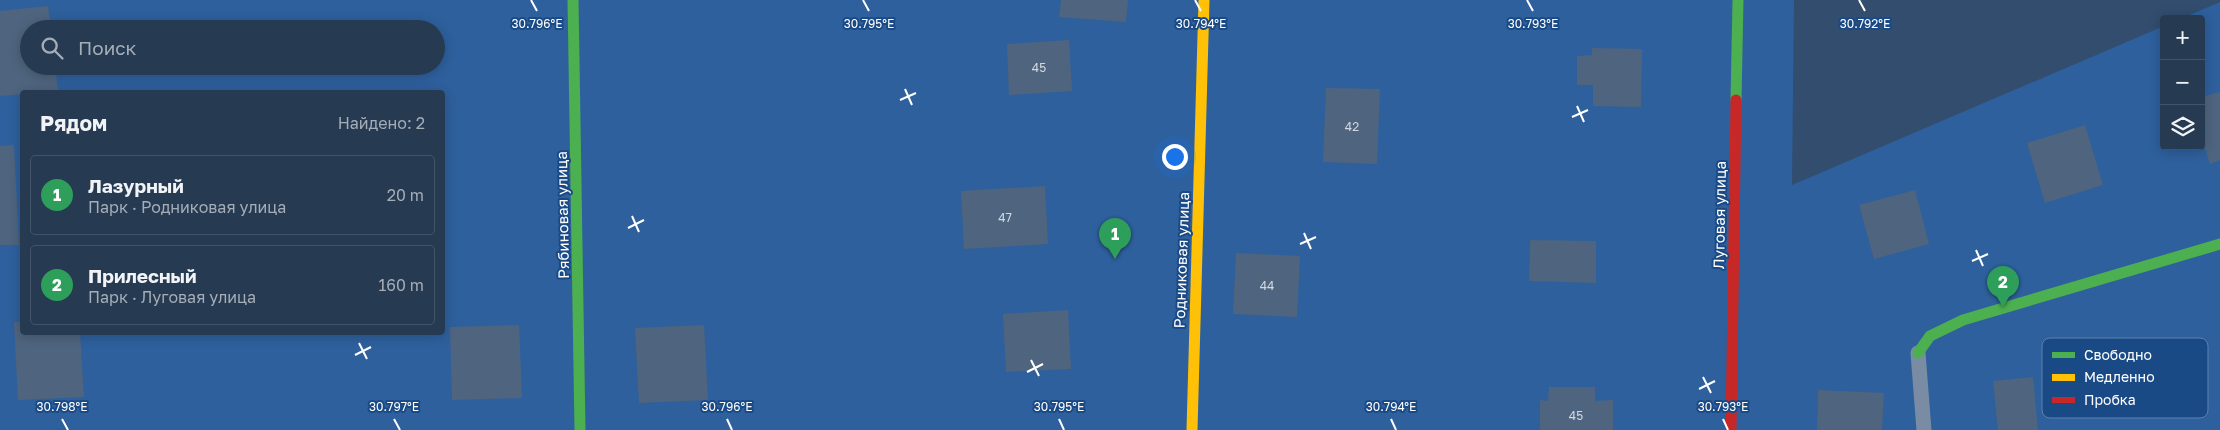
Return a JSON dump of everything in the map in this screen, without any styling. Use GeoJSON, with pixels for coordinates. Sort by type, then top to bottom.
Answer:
{"type":"FeatureCollection","features":[{"type":"Feature","properties":{"kind":"street","name":"Рябиновая улица"},"geometry":{"type":"LineString","coordinates":[[573,0],[580,430]]}},
{"type":"Feature","properties":{"kind":"street","name":"Родниковая улица"},"geometry":{"type":"LineString","coordinates":[[1192,430],[1204,0]]}},
{"type":"Feature","properties":{"kind":"street","name":"Луговая улица"},"geometry":{"type":"LineString","coordinates":[[1731,430],[1738,0]]}},
{"type":"Feature","properties":{"kind":"street"},"geometry":{"type":"LineString","coordinates":[[1918,353],[1930,336],[1963,320],[2220,244]]}},
{"type":"Feature","properties":{"kind":"lane"},"geometry":{"type":"LineString","coordinates":[[1918,353],[1924,430]]}},
{"type":"Feature","properties":{"kind":"shaded area"},"geometry":{"type":"Polygon","coordinates":[[[0,0],[1794,0],[1792,185],[2160,28],[2160,150],[2205,150],[2205,15],[2189,15],[2220,2],[2220,430],[0,430],[0,0]]]}},
{"type":"Feature","properties":{"kind":"building"},"geometry":{"type":"Polygon","coordinates":[[[1061,0],[1128,0],[1126,22],[1059,17],[1061,0]]]}},
{"type":"Feature","properties":{"kind":"building"},"geometry":{"type":"Polygon","coordinates":[[[48,6],[50,20],[20,20],[20,75],[56,75],[58,90],[20,90],[20,94],[0,96],[0,11],[48,6]]]}},
{"type":"Feature","properties":{"kind":"building"},"geometry":{"type":"Polygon","coordinates":[[[1069,40],[1072,91],[1009,95],[1007,44],[1069,40]]]}},
{"type":"Feature","properties":{"kind":"building"},"geometry":{"type":"Polygon","coordinates":[[[1592,48],[1642,49],[1641,107],[1593,106],[1593,85],[1577,85],[1577,56],[1592,55],[1592,48]]]}},
{"type":"Feature","properties":{"kind":"building"},"geometry":{"type":"Polygon","coordinates":[[[1326,88],[1380,89],[1377,164],[1323,162],[1326,88]]]}},
{"type":"Feature","properties":{"kind":"building"},"geometry":{"type":"Polygon","coordinates":[[[2220,92],[2220,160],[2210,164],[2205,148],[2205,96],[2220,92]]]}},
{"type":"Feature","properties":{"kind":"building"},"geometry":{"type":"Polygon","coordinates":[[[2085,125],[2103,185],[2045,203],[2027,143],[2085,125]]]}},
{"type":"Feature","properties":{"kind":"building"},"geometry":{"type":"Polygon","coordinates":[[[14,145],[19,245],[0,245],[0,146],[14,145]]]}},
{"type":"Feature","properties":{"kind":"building"},"geometry":{"type":"Polygon","coordinates":[[[1045,186],[1048,244],[964,249],[961,191],[1045,186]]]}},
{"type":"Feature","properties":{"kind":"building"},"geometry":{"type":"Polygon","coordinates":[[[1915,190],[1929,244],[1874,259],[1859,205],[1915,190]]]}},
{"type":"Feature","properties":{"kind":"building"},"geometry":{"type":"Polygon","coordinates":[[[1530,240],[1596,241],[1596,283],[1529,281],[1530,240]]]}},
{"type":"Feature","properties":{"kind":"building"},"geometry":{"type":"Polygon","coordinates":[[[1236,253],[1300,256],[1297,317],[1233,314],[1236,253]]]}},
{"type":"Feature","properties":{"kind":"building"},"geometry":{"type":"Polygon","coordinates":[[[1068,310],[1071,369],[1006,372],[1003,314],[1068,310]]]}},
{"type":"Feature","properties":{"kind":"building"},"geometry":{"type":"Polygon","coordinates":[[[14,322],[20,322],[20,335],[80,335],[84,397],[18,400],[14,322]]]}},
{"type":"Feature","properties":{"kind":"building"},"geometry":{"type":"Polygon","coordinates":[[[519,325],[522,398],[452,400],[450,327],[519,325]]]}},
{"type":"Feature","properties":{"kind":"building"},"geometry":{"type":"Polygon","coordinates":[[[704,325],[708,400],[639,403],[635,328],[704,325]]]}},
{"type":"Feature","properties":{"kind":"building"},"geometry":{"type":"Polygon","coordinates":[[[2033,377],[2038,430],[1998,430],[1993,381],[2033,377]]]}},
{"type":"Feature","properties":{"kind":"building"},"geometry":{"type":"Polygon","coordinates":[[[1549,387],[1595,387],[1595,401],[1613,400],[1613,430],[1540,430],[1540,400],[1548,401],[1549,387]]]}},
{"type":"Feature","properties":{"kind":"building"},"geometry":{"type":"Polygon","coordinates":[[[1818,390],[1884,393],[1882,430],[1817,430],[1818,390]]]}},
{"type":"Feature","properties":{"kind":"traffic: fast"},"geometry":{"type":"LineString","coordinates":[[573,0],[580,430]]}},
{"type":"Feature","properties":{"kind":"traffic: fast"},"geometry":{"type":"LineString","coordinates":[[1736,100],[1738,0]]}},
{"type":"Feature","properties":{"kind":"traffic: fast"},"geometry":{"type":"LineString","coordinates":[[1918,353],[1930,336],[1963,320],[2220,244]]}},
{"type":"Feature","properties":{"kind":"traffic: slow"},"geometry":{"type":"LineString","coordinates":[[1192,430],[1204,0]]}},
{"type":"Feature","properties":{"kind":"traffic: jam"},"geometry":{"type":"LineString","coordinates":[[1731,430],[1736,100]]}},
{"type":"Feature","properties":{"kind":"place","name":"Лазурный"},"geometry":{"type":"Point","coordinates":[1115,259]}},
{"type":"Feature","properties":{"kind":"place","name":"Прилесный"},"geometry":{"type":"Point","coordinates":[2003,307]}}]}
